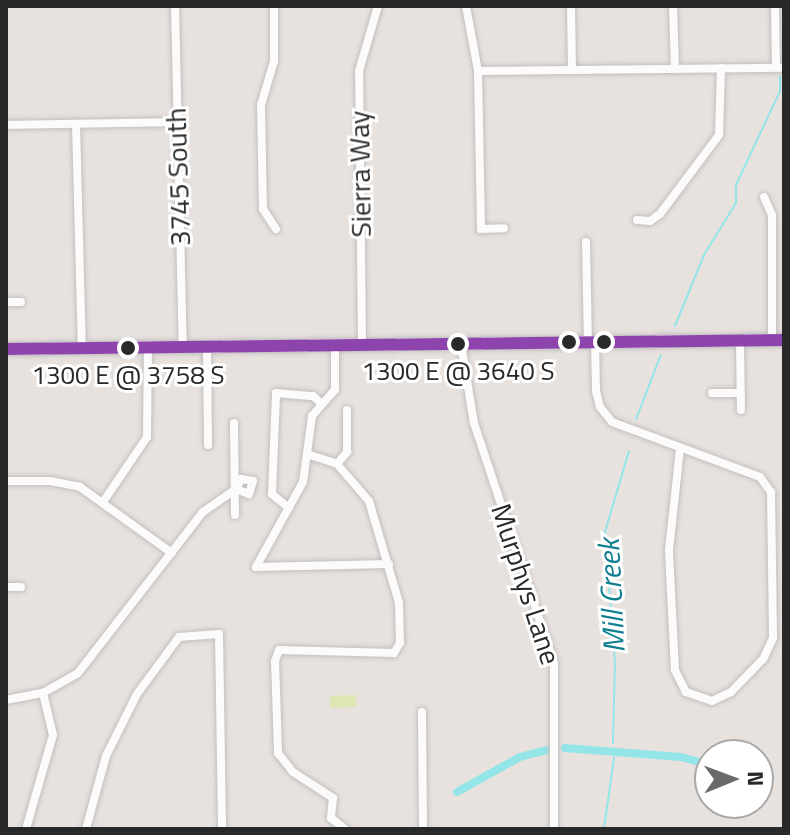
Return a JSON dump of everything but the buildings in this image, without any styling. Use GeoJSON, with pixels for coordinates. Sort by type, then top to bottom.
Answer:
{"type":"FeatureCollection","features":[{"type":"Feature","properties":{"kind":"main road"},"geometry":{"type":"LineString","coordinates":[[6,349],[778,340]]}},
{"type":"Feature","properties":{"kind":"street","name":"3745 South"},"geometry":{"type":"LineString","coordinates":[[175,6],[183,348]]}},
{"type":"Feature","properties":{"kind":"street"},"geometry":{"type":"LineString","coordinates":[[274,6],[274,61],[261,105],[263,209],[276,229]]}},
{"type":"Feature","properties":{"kind":"street","name":"Sierra Way"},"geometry":{"type":"LineString","coordinates":[[362,346],[359,71],[378,6]]}},
{"type":"Feature","properties":{"kind":"street"},"geometry":{"type":"LineString","coordinates":[[466,6],[478,71],[481,229],[504,228]]}},
{"type":"Feature","properties":{"kind":"street"},"geometry":{"type":"LineString","coordinates":[[571,6],[572,70]]}},
{"type":"Feature","properties":{"kind":"street"},"geometry":{"type":"LineString","coordinates":[[673,6],[675,69]]}},
{"type":"Feature","properties":{"kind":"street"},"geometry":{"type":"LineString","coordinates":[[478,71],[780,68],[775,6]]}},
{"type":"Feature","properties":{"kind":"street"},"geometry":{"type":"LineString","coordinates":[[637,220],[650,221],[660,214],[719,135],[721,68]]}},
{"type":"Feature","properties":{"kind":"street"},"geometry":{"type":"LineString","coordinates":[[6,125],[177,122]]}},
{"type":"Feature","properties":{"kind":"street"},"geometry":{"type":"LineString","coordinates":[[76,124],[82,348]]}},
{"type":"Feature","properties":{"kind":"street"},"geometry":{"type":"LineString","coordinates":[[764,197],[772,215],[778,340]]}},
{"type":"Feature","properties":{"kind":"street"},"geometry":{"type":"LineString","coordinates":[[586,242],[592,343],[600,407],[630,431],[760,477],[768,485],[773,604],[769,652],[731,692],[704,701],[686,692],[675,670],[669,550],[680,449]]}},
{"type":"Feature","properties":{"kind":"street"},"geometry":{"type":"LineString","coordinates":[[6,302],[21,302]]}},
{"type":"Feature","properties":{"kind":"street"},"geometry":{"type":"LineString","coordinates":[[740,341],[741,410]]}},
{"type":"Feature","properties":{"kind":"street","name":"Murphys Lane"},"geometry":{"type":"LineString","coordinates":[[461,344],[474,423],[554,664],[554,829]]}},
{"type":"Feature","properties":{"kind":"street"},"geometry":{"type":"LineString","coordinates":[[335,346],[335,390],[321,403],[311,420],[310,455],[289,508],[256,567],[389,564]]}},
{"type":"Feature","properties":{"kind":"street"},"geometry":{"type":"LineString","coordinates":[[207,347],[208,445]]}},
{"type":"Feature","properties":{"kind":"street"},"geometry":{"type":"LineString","coordinates":[[103,502],[147,437],[148,348]]}},
{"type":"Feature","properties":{"kind":"street"},"geometry":{"type":"LineString","coordinates":[[289,508],[272,494],[276,393],[310,395],[321,403]]}},
{"type":"Feature","properties":{"kind":"street"},"geometry":{"type":"LineString","coordinates":[[712,393],[741,393]]}},
{"type":"Feature","properties":{"kind":"street"},"geometry":{"type":"LineString","coordinates":[[337,464],[347,452],[347,410]]}},
{"type":"Feature","properties":{"kind":"street"},"geometry":{"type":"LineString","coordinates":[[234,423],[235,515]]}},
{"type":"Feature","properties":{"kind":"street"},"geometry":{"type":"LineString","coordinates":[[310,455],[337,464],[369,501],[399,603],[400,643],[394,653],[279,650],[275,661],[278,753],[293,772],[333,798],[331,818],[345,829]]}},
{"type":"Feature","properties":{"kind":"street"},"geometry":{"type":"LineString","coordinates":[[6,481],[67,482],[103,502],[172,553]]}},
{"type":"Feature","properties":{"kind":"street"},"geometry":{"type":"LineString","coordinates":[[6,700],[43,693],[92,660],[211,503],[236,489]]}},
{"type":"Feature","properties":{"kind":"street"},"geometry":{"type":"LineString","coordinates":[[6,587],[21,587]]}},
{"type":"Feature","properties":{"kind":"street"},"geometry":{"type":"LineString","coordinates":[[773,604],[784,604]]}},
{"type":"Feature","properties":{"kind":"street"},"geometry":{"type":"LineString","coordinates":[[86,829],[109,746],[137,694],[179,637],[219,634],[222,829]]}},
{"type":"Feature","properties":{"kind":"street"},"geometry":{"type":"LineString","coordinates":[[26,829],[53,735],[43,693]]}},
{"type":"Feature","properties":{"kind":"street"},"geometry":{"type":"LineString","coordinates":[[422,712],[423,829]]}},
{"type":"Feature","properties":{"kind":"green space"},"geometry":{"type":"Polygon","coordinates":[[[356,695],[357,707],[330,708],[330,696],[356,695]]]}},
{"type":"Feature","properties":{"kind":"waterway","name":"Mill Creek"},"geometry":{"type":"LineString","coordinates":[[675,326],[704,255],[736,203],[736,185],[780,91],[780,76]]}},
{"type":"Feature","properties":{"kind":"waterway","name":"Mill Creek"},"geometry":{"type":"LineString","coordinates":[[636,419],[661,355]]}},
{"type":"Feature","properties":{"kind":"waterway","name":"Mill Creek"},"geometry":{"type":"LineString","coordinates":[[613,743],[615,663],[605,532],[629,451]]}},
{"type":"Feature","properties":{"kind":"waterway"},"geometry":{"type":"LineString","coordinates":[[565,748],[694,761]]}},
{"type":"Feature","properties":{"kind":"waterway"},"geometry":{"type":"LineString","coordinates":[[457,792],[520,757],[546,750]]}},
{"type":"Feature","properties":{"kind":"waterway","name":"Mill Creek"},"geometry":{"type":"LineString","coordinates":[[604,829],[614,758]]}},
{"type":"Feature","properties":{"kind":"transit line"},"geometry":{"type":"LineString","coordinates":[[6,349],[784,340]]}},
{"type":"Feature","properties":{"kind":"place","name":"1300 E @ 3640 S"},"geometry":{"type":"Point","coordinates":[458,344]}},
{"type":"Feature","properties":{"kind":"place","name":"1300 E @ 3758 S"},"geometry":{"type":"Point","coordinates":[128,348]}}]}
